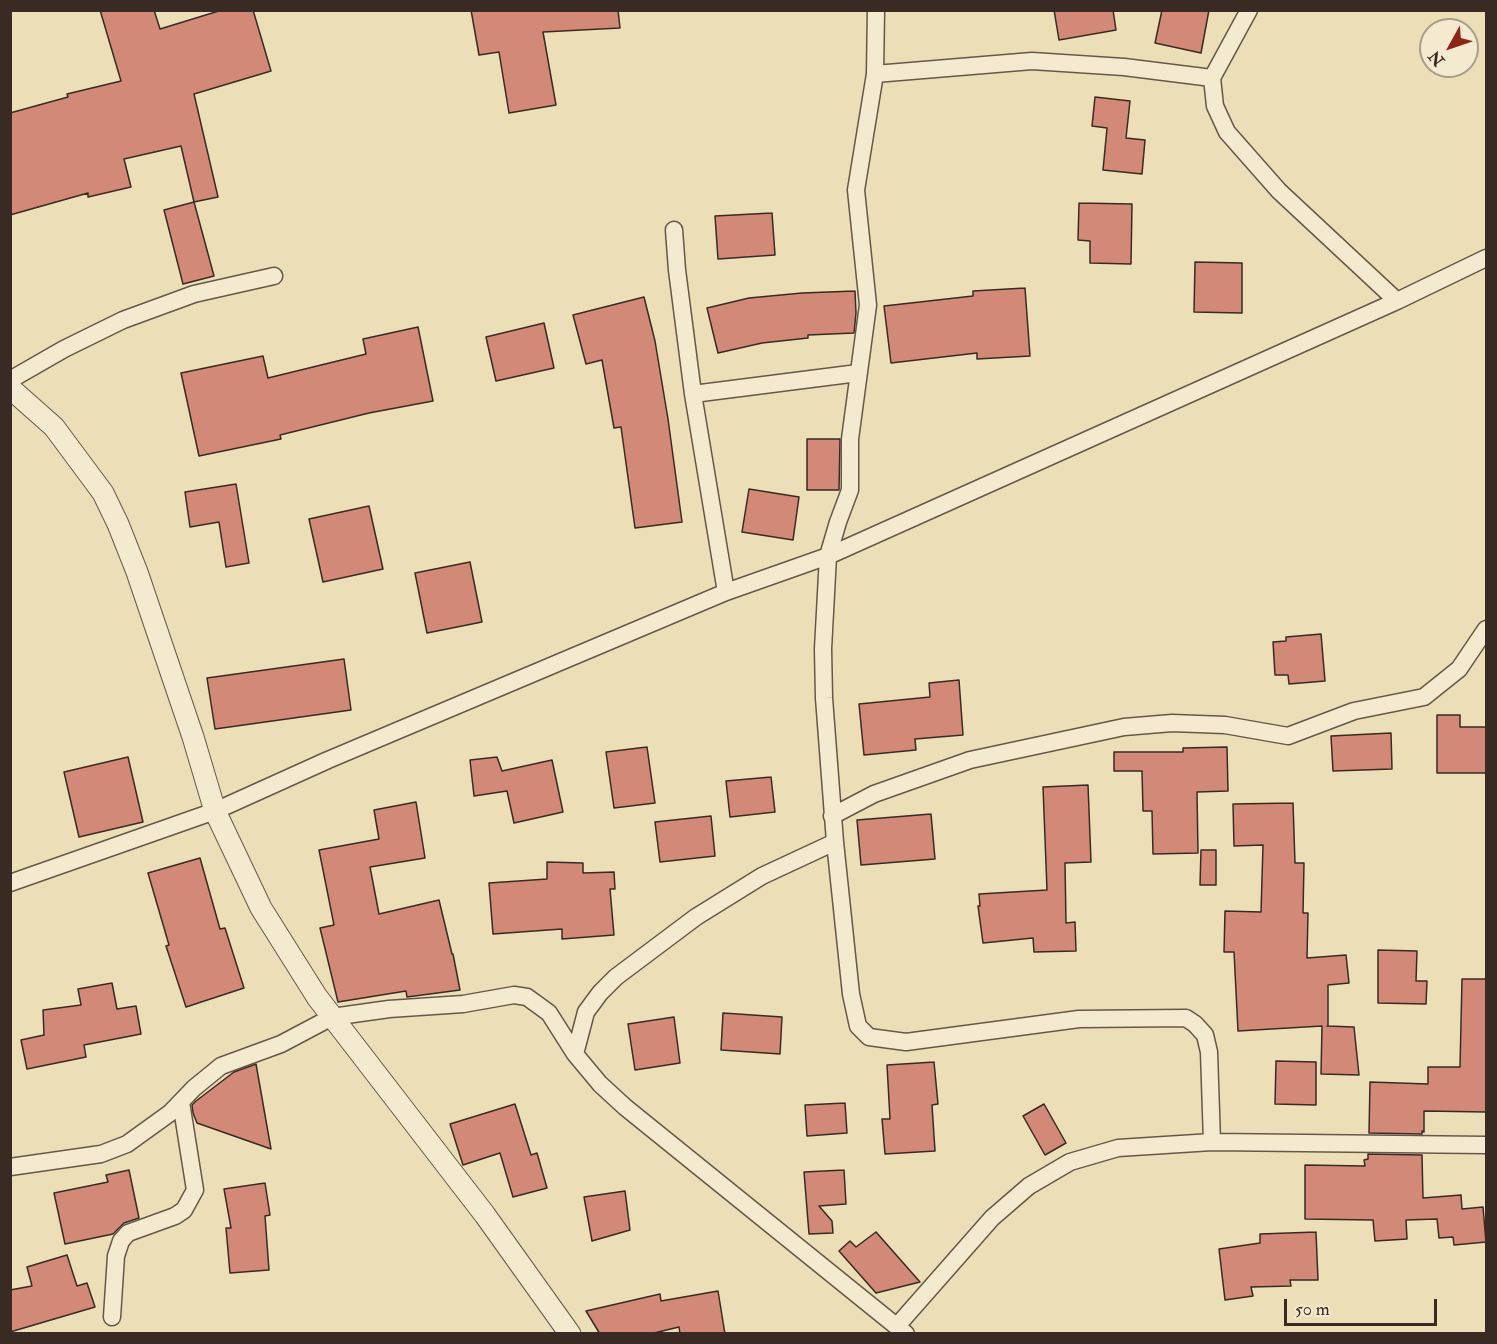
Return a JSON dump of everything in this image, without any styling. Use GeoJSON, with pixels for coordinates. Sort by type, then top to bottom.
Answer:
{"type":"FeatureCollection","features":[{"type":"Feature","properties":{"kind":"street"},"geometry":{"type":"LineString","coordinates":[[876,10],[875,74],[856,190],[868,305],[850,439],[850,490],[828,556],[823,649],[832,816],[851,994],[858,1026],[869,1037],[906,1042],[1079,1019],[1186,1018],[1205,1035],[1209,1052],[1212,1142]]}},
{"type":"Feature","properties":{"kind":"street"},"geometry":{"type":"LineString","coordinates":[[1249,10],[1212,78],[1215,106],[1227,132],[1279,191],[1397,301]]}},
{"type":"Feature","properties":{"kind":"street"},"geometry":{"type":"LineString","coordinates":[[875,74],[1032,61],[1124,67],[1212,78]]}},
{"type":"Feature","properties":{"kind":"street"},"geometry":{"type":"LineString","coordinates":[[674,230],[693,394],[726,592]]}},
{"type":"Feature","properties":{"kind":"street"},"geometry":{"type":"LineString","coordinates":[[10,883],[215,811],[328,760],[726,592],[828,556],[1397,301],[1486,258]]}},
{"type":"Feature","properties":{"kind":"street"},"geometry":{"type":"LineString","coordinates":[[10,380],[64,349],[123,320],[194,294],[274,276]]}},
{"type":"Feature","properties":{"kind":"street"},"geometry":{"type":"LineString","coordinates":[[693,394],[858,373]]}},
{"type":"Feature","properties":{"kind":"street"},"geometry":{"type":"LineString","coordinates":[[10,388],[54,427],[103,493],[118,524],[137,572],[193,737],[215,811],[261,908],[332,1017],[485,1215],[570,1334]]}},
{"type":"Feature","properties":{"kind":"street"},"geometry":{"type":"LineString","coordinates":[[832,816],[874,794],[970,760],[1124,727],[1172,723],[1225,725],[1288,736],[1353,711],[1424,697],[1459,669],[1486,629]]}},
{"type":"Feature","properties":{"kind":"street"},"geometry":{"type":"LineString","coordinates":[[575,1054],[586,1012],[616,977],[660,942],[762,876],[835,842]]}},
{"type":"Feature","properties":{"kind":"street"},"geometry":{"type":"LineString","coordinates":[[10,1167],[101,1154],[118,1148],[170,1113],[194,1088],[221,1066],[281,1044],[332,1017],[389,1009],[463,1005],[514,995],[527,997],[549,1013],[575,1054],[600,1084],[625,1107],[902,1330],[992,1218],[1029,1186],[1070,1162],[1118,1148],[1212,1142],[1486,1145]]}},
{"type":"Feature","properties":{"kind":"street"},"geometry":{"type":"LineString","coordinates":[[112,1317],[116,1256],[121,1241],[128,1233],[175,1216],[184,1210],[195,1190],[181,1102]]}},
{"type":"Feature","properties":{"kind":"building"},"geometry":{"type":"Polygon","coordinates":[[[100,10],[154,10],[160,29],[222,10],[253,10],[271,71],[194,94],[218,197],[194,202],[181,146],[124,159],[131,187],[88,197],[88,193],[10,215],[10,113],[68,97],[67,94],[121,81],[100,10]]]}},
{"type":"Feature","properties":{"kind":"building"},"geometry":{"type":"Polygon","coordinates":[[[471,10],[618,10],[620,28],[543,32],[556,105],[509,113],[499,52],[479,55],[471,10]]]}},
{"type":"Feature","properties":{"kind":"building"},"geometry":{"type":"Polygon","coordinates":[[[1054,10],[1113,10],[1116,30],[1059,40],[1054,10]]]}},
{"type":"Feature","properties":{"kind":"building"},"geometry":{"type":"Polygon","coordinates":[[[1162,10],[1209,10],[1201,53],[1155,43],[1162,10]]]}},
{"type":"Feature","properties":{"kind":"building"},"geometry":{"type":"Polygon","coordinates":[[[1095,97],[1130,101],[1126,138],[1145,140],[1142,174],[1103,170],[1107,128],[1092,126],[1095,97]]]}},
{"type":"Feature","properties":{"kind":"building"},"geometry":{"type":"Polygon","coordinates":[[[194,202],[214,276],[183,284],[164,210],[194,202]]]}},
{"type":"Feature","properties":{"kind":"building"},"geometry":{"type":"Polygon","coordinates":[[[1079,203],[1132,204],[1131,264],[1090,263],[1090,241],[1078,240],[1079,203]]]}},
{"type":"Feature","properties":{"kind":"building"},"geometry":{"type":"Polygon","coordinates":[[[772,213],[775,255],[718,259],[715,216],[772,213]]]}},
{"type":"Feature","properties":{"kind":"building"},"geometry":{"type":"Polygon","coordinates":[[[1195,262],[1242,263],[1242,313],[1194,312],[1195,262]]]}},
{"type":"Feature","properties":{"kind":"building"},"geometry":{"type":"Polygon","coordinates":[[[1025,288],[1030,356],[977,359],[977,353],[891,363],[884,306],[973,296],[973,291],[1025,288]]]}},
{"type":"Feature","properties":{"kind":"building"},"geometry":{"type":"Polygon","coordinates":[[[855,291],[854,333],[808,335],[808,338],[762,343],[718,353],[707,308],[749,298],[855,291]]]}},
{"type":"Feature","properties":{"kind":"building"},"geometry":{"type":"Polygon","coordinates":[[[644,297],[655,341],[682,522],[635,528],[621,427],[614,428],[602,360],[586,364],[573,315],[644,297]]]}},
{"type":"Feature","properties":{"kind":"building"},"geometry":{"type":"Polygon","coordinates":[[[544,323],[554,368],[496,381],[486,337],[544,323]]]}},
{"type":"Feature","properties":{"kind":"building"},"geometry":{"type":"Polygon","coordinates":[[[418,327],[433,401],[369,413],[280,435],[281,439],[199,456],[181,373],[263,356],[268,378],[366,354],[363,339],[418,327]]]}},
{"type":"Feature","properties":{"kind":"building"},"geometry":{"type":"Polygon","coordinates":[[[807,439],[840,439],[839,490],[807,490],[807,439]]]}},
{"type":"Feature","properties":{"kind":"building"},"geometry":{"type":"Polygon","coordinates":[[[236,484],[249,563],[226,567],[219,522],[190,527],[185,492],[236,484]]]}},
{"type":"Feature","properties":{"kind":"building"},"geometry":{"type":"Polygon","coordinates":[[[749,489],[799,497],[793,540],[742,532],[749,489]]]}},
{"type":"Feature","properties":{"kind":"building"},"geometry":{"type":"Polygon","coordinates":[[[369,506],[383,569],[323,582],[309,519],[369,506]]]}},
{"type":"Feature","properties":{"kind":"building"},"geometry":{"type":"Polygon","coordinates":[[[470,562],[482,622],[427,633],[415,573],[470,562]]]}},
{"type":"Feature","properties":{"kind":"building"},"geometry":{"type":"Polygon","coordinates":[[[1321,634],[1325,681],[1289,684],[1288,675],[1275,675],[1273,642],[1286,641],[1286,637],[1321,634]]]}},
{"type":"Feature","properties":{"kind":"building"},"geometry":{"type":"Polygon","coordinates":[[[344,659],[351,710],[215,729],[207,678],[344,659]]]}},
{"type":"Feature","properties":{"kind":"building"},"geometry":{"type":"Polygon","coordinates":[[[959,680],[963,735],[915,739],[916,750],[864,755],[859,704],[930,697],[929,683],[959,680]]]}},
{"type":"Feature","properties":{"kind":"building"},"geometry":{"type":"Polygon","coordinates":[[[1437,715],[1460,715],[1460,727],[1486,727],[1486,773],[1437,773],[1437,715]]]}},
{"type":"Feature","properties":{"kind":"building"},"geometry":{"type":"Polygon","coordinates":[[[1391,733],[1392,769],[1333,771],[1331,736],[1391,733]]]}},
{"type":"Feature","properties":{"kind":"building"},"geometry":{"type":"Polygon","coordinates":[[[647,747],[655,803],[614,808],[606,752],[647,747]]]}},
{"type":"Feature","properties":{"kind":"building"},"geometry":{"type":"Polygon","coordinates":[[[1227,747],[1228,791],[1197,792],[1198,853],[1153,854],[1152,811],[1143,811],[1142,771],[1114,771],[1114,752],[1183,752],[1183,748],[1227,747]]]}},
{"type":"Feature","properties":{"kind":"building"},"geometry":{"type":"Polygon","coordinates":[[[128,757],[143,822],[79,837],[64,772],[128,757]]]}},
{"type":"Feature","properties":{"kind":"building"},"geometry":{"type":"Polygon","coordinates":[[[497,757],[502,771],[552,760],[563,812],[514,823],[507,791],[474,796],[470,760],[497,757]]]}},
{"type":"Feature","properties":{"kind":"building"},"geometry":{"type":"Polygon","coordinates":[[[771,777],[775,812],[730,817],[726,781],[771,777]]]}},
{"type":"Feature","properties":{"kind":"building"},"geometry":{"type":"Polygon","coordinates":[[[1088,785],[1091,862],[1065,863],[1066,923],[1075,922],[1076,951],[1034,952],[1033,938],[983,943],[978,906],[980,906],[979,894],[1047,890],[1043,787],[1088,785]]]}},
{"type":"Feature","properties":{"kind":"building"},"geometry":{"type":"Polygon","coordinates":[[[416,802],[425,858],[370,867],[379,914],[439,900],[460,990],[407,997],[406,991],[338,1002],[320,928],[334,925],[319,850],[379,839],[374,810],[416,802]]]}},
{"type":"Feature","properties":{"kind":"building"},"geometry":{"type":"Polygon","coordinates":[[[1293,803],[1295,863],[1304,863],[1303,913],[1308,913],[1307,958],[1346,955],[1349,983],[1328,985],[1327,1026],[1354,1027],[1359,1075],[1321,1074],[1322,1026],[1238,1031],[1234,952],[1224,952],[1225,911],[1261,912],[1263,845],[1234,846],[1233,804],[1293,803]]]}},
{"type":"Feature","properties":{"kind":"building"},"geometry":{"type":"Polygon","coordinates":[[[931,814],[935,859],[861,865],[857,820],[931,814]]]}},
{"type":"Feature","properties":{"kind":"building"},"geometry":{"type":"Polygon","coordinates":[[[711,816],[715,856],[660,862],[655,822],[711,816]]]}},
{"type":"Feature","properties":{"kind":"building"},"geometry":{"type":"Polygon","coordinates":[[[1201,850],[1216,850],[1216,885],[1200,885],[1201,850]]]}},
{"type":"Feature","properties":{"kind":"building"},"geometry":{"type":"Polygon","coordinates":[[[200,858],[220,929],[225,928],[244,988],[186,1007],[166,946],[169,945],[148,873],[200,858]]]}},
{"type":"Feature","properties":{"kind":"building"},"geometry":{"type":"Polygon","coordinates":[[[547,862],[583,863],[583,873],[614,872],[615,889],[610,889],[614,935],[562,939],[562,929],[493,934],[489,883],[547,879],[547,862]]]}},
{"type":"Feature","properties":{"kind":"building"},"geometry":{"type":"Polygon","coordinates":[[[1378,950],[1417,951],[1416,981],[1427,981],[1426,1004],[1378,1003],[1378,950]]]}},
{"type":"Feature","properties":{"kind":"building"},"geometry":{"type":"Polygon","coordinates":[[[1462,979],[1486,979],[1486,1112],[1424,1111],[1424,1132],[1422,1131],[1422,1134],[1369,1133],[1370,1082],[1428,1084],[1428,1067],[1460,1067],[1462,979]]]}},
{"type":"Feature","properties":{"kind":"building"},"geometry":{"type":"Polygon","coordinates":[[[112,983],[117,1009],[136,1006],[141,1034],[84,1045],[86,1057],[27,1069],[21,1040],[44,1035],[43,1010],[81,1005],[78,989],[112,983]]]}},
{"type":"Feature","properties":{"kind":"building"},"geometry":{"type":"Polygon","coordinates":[[[723,1013],[782,1017],[780,1054],[721,1050],[723,1013]]]}},
{"type":"Feature","properties":{"kind":"building"},"geometry":{"type":"Polygon","coordinates":[[[674,1017],[680,1063],[635,1070],[628,1024],[674,1017]]]}},
{"type":"Feature","properties":{"kind":"building"},"geometry":{"type":"Polygon","coordinates":[[[1276,1061],[1316,1062],[1316,1105],[1275,1104],[1276,1061]]]}},
{"type":"Feature","properties":{"kind":"building"},"geometry":{"type":"Polygon","coordinates":[[[934,1062],[938,1104],[932,1105],[935,1151],[885,1154],[882,1119],[890,1119],[887,1065],[934,1062]]]}},
{"type":"Feature","properties":{"kind":"building"},"geometry":{"type":"Polygon","coordinates":[[[256,1064],[271,1149],[197,1123],[193,1113],[192,1105],[196,1101],[234,1072],[256,1064]]]}},
{"type":"Feature","properties":{"kind":"building"},"geometry":{"type":"Polygon","coordinates":[[[845,1103],[847,1133],[807,1136],[805,1105],[845,1103]]]}},
{"type":"Feature","properties":{"kind":"building"},"geometry":{"type":"Polygon","coordinates":[[[515,1104],[531,1155],[537,1153],[547,1188],[513,1197],[500,1153],[463,1165],[450,1124],[515,1104]]]}},
{"type":"Feature","properties":{"kind":"building"},"geometry":{"type":"Polygon","coordinates":[[[1044,1104],[1066,1143],[1045,1155],[1023,1116],[1044,1104]]]}},
{"type":"Feature","properties":{"kind":"building"},"geometry":{"type":"Polygon","coordinates":[[[1368,1154],[1422,1155],[1423,1198],[1461,1195],[1462,1209],[1483,1207],[1486,1242],[1454,1245],[1453,1237],[1439,1238],[1437,1219],[1406,1220],[1407,1239],[1375,1241],[1373,1220],[1305,1219],[1305,1165],[1365,1166],[1364,1160],[1368,1159],[1368,1154]]]}},
{"type":"Feature","properties":{"kind":"building"},"geometry":{"type":"Polygon","coordinates":[[[129,1170],[139,1218],[124,1223],[113,1234],[65,1244],[54,1193],[108,1182],[106,1175],[129,1170]]]}},
{"type":"Feature","properties":{"kind":"building"},"geometry":{"type":"Polygon","coordinates":[[[844,1170],[846,1204],[819,1206],[832,1221],[833,1233],[809,1234],[804,1172],[844,1170]]]}},
{"type":"Feature","properties":{"kind":"building"},"geometry":{"type":"Polygon","coordinates":[[[265,1183],[270,1215],[265,1216],[269,1270],[230,1273],[226,1228],[231,1228],[224,1189],[265,1183]]]}},
{"type":"Feature","properties":{"kind":"building"},"geometry":{"type":"Polygon","coordinates":[[[625,1191],[630,1230],[592,1241],[584,1197],[625,1191]]]}},
{"type":"Feature","properties":{"kind":"building"},"geometry":{"type":"Polygon","coordinates":[[[876,1232],[920,1282],[876,1293],[839,1251],[850,1241],[856,1247],[876,1232]]]}},
{"type":"Feature","properties":{"kind":"building"},"geometry":{"type":"Polygon","coordinates":[[[1316,1232],[1318,1280],[1290,1280],[1291,1286],[1251,1287],[1253,1296],[1225,1300],[1219,1249],[1260,1243],[1260,1234],[1316,1232]]]}},
{"type":"Feature","properties":{"kind":"building"},"geometry":{"type":"Polygon","coordinates":[[[67,1255],[77,1286],[87,1283],[95,1307],[10,1332],[10,1290],[32,1286],[27,1267],[67,1255]]]}},
{"type":"Feature","properties":{"kind":"building"},"geometry":{"type":"Polygon","coordinates":[[[718,1291],[725,1334],[680,1334],[679,1327],[650,1334],[600,1334],[586,1311],[660,1294],[661,1301],[718,1291]]]}}]}
